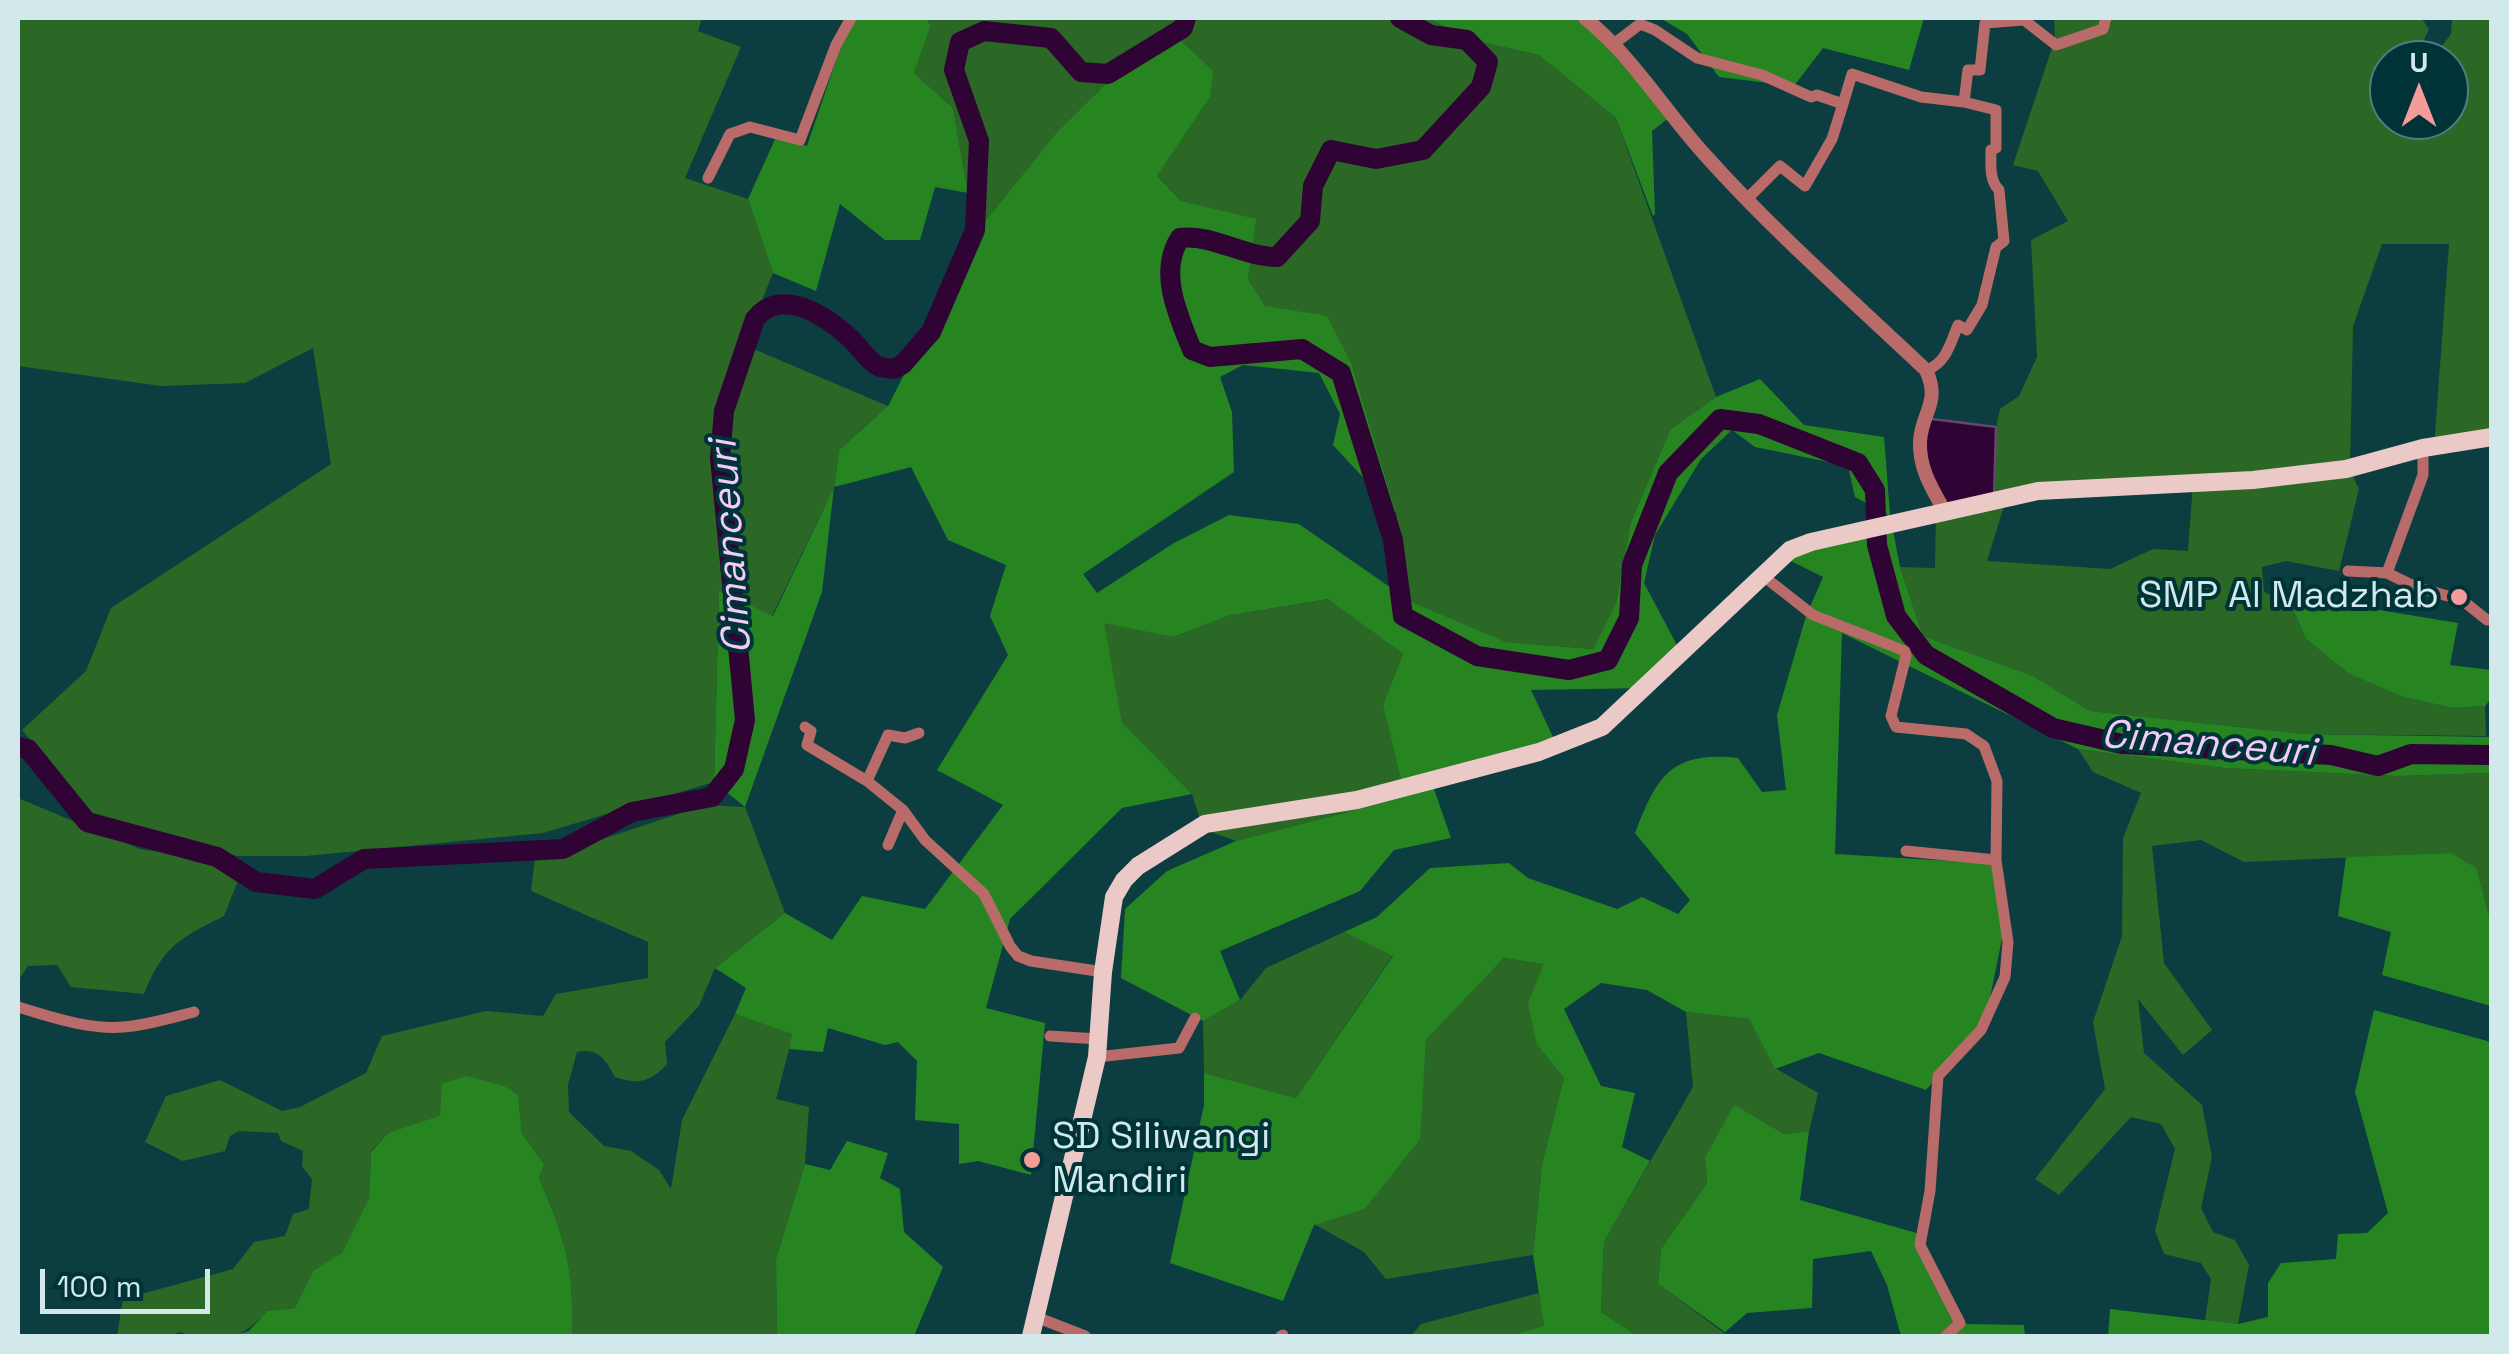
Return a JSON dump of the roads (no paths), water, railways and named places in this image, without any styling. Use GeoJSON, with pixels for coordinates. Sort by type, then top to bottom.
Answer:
{"type":"FeatureCollection","features":[{"type":"Feature","properties":{"kind":"main road"},"geometry":{"type":"LineString","coordinates":[[1031,1336],[1098,1048],[1103,972],[1114,897],[1138,866],[1206,824],[1357,800],[1576,739],[1602,728],[1790,550],[1858,530],[2038,492],[2253,480],[2346,470],[2423,448],[2492,438]]}},
{"type":"Feature","properties":{"kind":"street"},"geometry":{"type":"LineString","coordinates":[[708,178],[730,134],[750,127],[800,140],[850,18]]}},
{"type":"Feature","properties":{"kind":"street"},"geometry":{"type":"LineString","coordinates":[[1585,18],[1615,43],[1703,154],[1746,200],[1926,370],[1932,382],[1933,400],[1920,438],[1923,472],[1944,510]]}},
{"type":"Feature","properties":{"kind":"street"},"geometry":{"type":"LineString","coordinates":[[1964,102],[1968,70],[1980,70],[1986,23],[2024,20],[2056,45],[2103,29],[2106,18]]}},
{"type":"Feature","properties":{"kind":"street"},"geometry":{"type":"LineString","coordinates":[[1615,43],[1640,24],[1697,58],[1762,75],[1811,97],[1818,95],[1843,104]]}},
{"type":"Feature","properties":{"kind":"street"},"geometry":{"type":"LineString","coordinates":[[1746,200],[1780,166],[1805,186],[1832,140],[1852,74],[1922,97],[1996,110],[1996,148],[1991,150],[1991,172],[1992,183],[1999,190],[2004,241],[1996,247],[1982,304],[1967,330],[1958,325],[1946,353],[1936,367],[1926,370]]}},
{"type":"Feature","properties":{"kind":"street"},"geometry":{"type":"LineString","coordinates":[[2387,573],[2423,475],[2423,448]]}},
{"type":"Feature","properties":{"kind":"street"},"geometry":{"type":"LineString","coordinates":[[2348,571],[2387,573],[2462,600],[2487,620]]}},
{"type":"Feature","properties":{"kind":"street"},"geometry":{"type":"LineString","coordinates":[[1762,576],[1813,615],[1904,651],[1891,716],[1896,727],[1966,734],[1984,746],[1998,781],[1996,860],[2008,942],[2004,977],[1981,1030],[1938,1076],[1930,1192],[1920,1245],[1960,1322],[1946,1336]]}},
{"type":"Feature","properties":{"kind":"street"},"geometry":{"type":"LineString","coordinates":[[805,727],[811,731],[807,744],[867,780],[903,810],[925,840],[984,894],[1018,956],[1103,972]]}},
{"type":"Feature","properties":{"kind":"street"},"geometry":{"type":"LineString","coordinates":[[867,780],[888,735],[905,738],[919,734]]}},
{"type":"Feature","properties":{"kind":"street"},"geometry":{"type":"LineString","coordinates":[[888,845],[903,810]]}},
{"type":"Feature","properties":{"kind":"street"},"geometry":{"type":"LineString","coordinates":[[1906,851],[1996,860]]}},
{"type":"Feature","properties":{"kind":"street"},"geometry":{"type":"LineString","coordinates":[[18,1006],[61,1020],[130,1027],[194,1012]]}},
{"type":"Feature","properties":{"kind":"street"},"geometry":{"type":"LineString","coordinates":[[1050,1036],[1098,1048],[1179,1048],[1195,1018]]}},
{"type":"Feature","properties":{"kind":"street"},"geometry":{"type":"LineString","coordinates":[[1036,1317],[1086,1336]]}},
{"type":"Feature","properties":{"kind":"waterway","name":"Cimanceuri"},"geometry":{"type":"LineString","coordinates":[[18,747],[28,749],[87,822],[217,857],[256,882],[315,889],[364,859],[563,849],[632,812],[712,797],[734,769],[745,720],[720,458],[724,411],[755,319],[765,309],[789,304],[816,313],[840,329],[878,366],[894,369],[903,364],[931,332],[975,230],[979,141],[954,70],[960,42],[984,31],[1051,38],[1081,72],[1108,74],[1183,28],[1186,18]]}},
{"type":"Feature","properties":{"kind":"waterway","name":"Cimanceuri"},"geometry":{"type":"LineString","coordinates":[[1400,18],[1431,35],[1467,40],[1488,62],[1481,87],[1423,150],[1376,159],[1331,150],[1313,186],[1310,221],[1277,257],[1204,239],[1180,238],[1170,279],[1192,350],[1210,357],[1302,349],[1341,373],[1393,540],[1403,616],[1477,656],[1569,670],[1608,660],[1629,618],[1632,565],[1668,473],[1720,419],[1759,424],[1858,463],[1875,490],[1877,545],[1896,616],[1926,655],[2053,728],[2122,744],[2331,755],[2378,766],[2411,754],[2492,755]]}},
{"type":"Feature","properties":{"kind":"place","name":"SMP Al Madzhab"},"geometry":{"type":"Point","coordinates":[2459,597]}},
{"type":"Feature","properties":{"kind":"place","name":"SD Siliwangi Mandiri"},"geometry":{"type":"Point","coordinates":[1032,1160]}}]}
